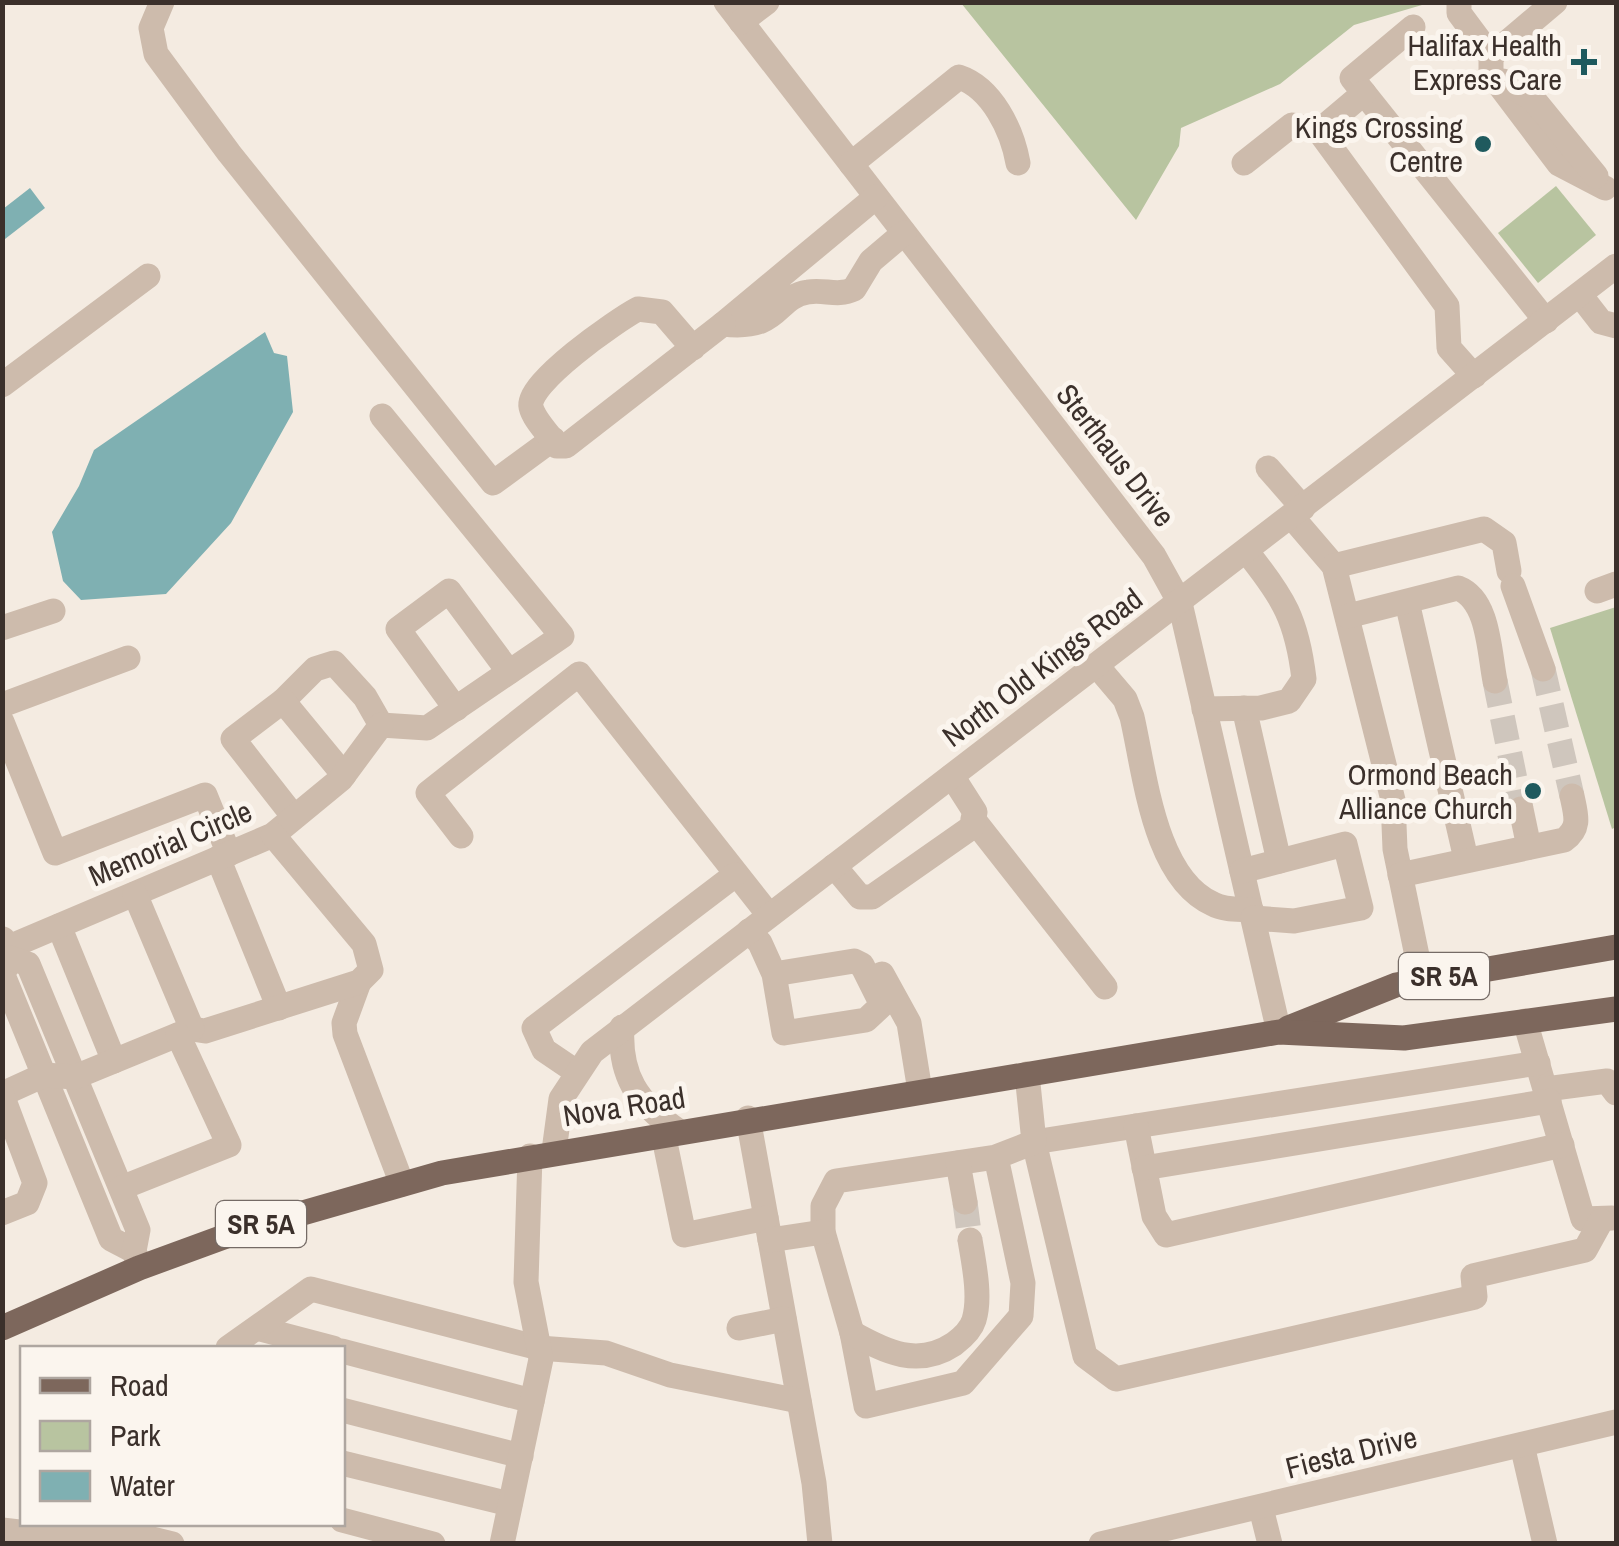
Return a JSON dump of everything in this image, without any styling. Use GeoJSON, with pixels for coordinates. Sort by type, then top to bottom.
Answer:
{"type":"FeatureCollection","features":[{"type":"Feature","properties":{"kind":"main road","name":"Nova Road"},"geometry":{"type":"LineString","coordinates":[[1279,1032],[1396,984],[1616,947]]}},
{"type":"Feature","properties":{"kind":"main road","name":"Nova Road"},"geometry":{"type":"LineString","coordinates":[[2,1328],[137,1259],[402,1184],[542,1153],[1279,1032],[1404,1038],[1616,1008]]}},
{"type":"Feature","properties":{"kind":"street"},"geometry":{"type":"LineString","coordinates":[[162,2],[151,28],[156,54],[493,483],[552,439]]}},
{"type":"Feature","properties":{"kind":"street"},"geometry":{"type":"LineString","coordinates":[[733,12],[767,2]]}},
{"type":"Feature","properties":{"kind":"street"},"geometry":{"type":"LineString","coordinates":[[1460,2],[1458,12],[1559,164],[1613,190]]}},
{"type":"Feature","properties":{"kind":"street"},"geometry":{"type":"LineString","coordinates":[[1491,65],[1555,2]]}},
{"type":"Feature","properties":{"kind":"street","name":"Sterthaus Drive"},"geometry":{"type":"LineString","coordinates":[[733,12],[1154,556],[1180,603],[1279,1032]]}},
{"type":"Feature","properties":{"kind":"street"},"geometry":{"type":"LineString","coordinates":[[1414,27],[1352,78],[1546,321]]}},
{"type":"Feature","properties":{"kind":"street"},"geometry":{"type":"LineString","coordinates":[[851,164],[959,76],[976,83],[1013,135],[1018,163]]}},
{"type":"Feature","properties":{"kind":"street"},"geometry":{"type":"LineString","coordinates":[[1318,132],[1364,93]]}},
{"type":"Feature","properties":{"kind":"street"},"geometry":{"type":"LineString","coordinates":[[1244,163],[1292,125],[1318,132],[1447,306],[1449,348],[1474,376]]}},
{"type":"Feature","properties":{"kind":"street"},"geometry":{"type":"LineString","coordinates":[[693,348],[662,312],[638,309],[548,376],[532,394],[531,409],[557,446],[566,446],[693,348],[876,198]]}},
{"type":"Feature","properties":{"kind":"street"},"geometry":{"type":"LineString","coordinates":[[723,324],[749,327],[768,320],[802,294],[833,295],[854,289],[872,261],[904,232]]}},
{"type":"Feature","properties":{"kind":"street"},"geometry":{"type":"LineString","coordinates":[[787,271],[802,294]]}},
{"type":"Feature","properties":{"kind":"street"},"geometry":{"type":"LineString","coordinates":[[2,385],[148,276]]}},
{"type":"Feature","properties":{"kind":"street","name":"North Old Kings Road"},"geometry":{"type":"LineString","coordinates":[[502,1544],[541,1358],[526,1282],[542,1153],[575,1071],[622,1027],[1580,294],[1612,280]]}},
{"type":"Feature","properties":{"kind":"street"},"geometry":{"type":"LineString","coordinates":[[1580,294],[1601,322],[1616,326]]}},
{"type":"Feature","properties":{"kind":"street"},"geometry":{"type":"LineString","coordinates":[[294,817],[233,739],[283,701],[315,669],[334,663],[366,697],[381,724],[428,728],[562,636],[382,416]]}},
{"type":"Feature","properties":{"kind":"street"},"geometry":{"type":"LineString","coordinates":[[1268,468],[1334,566],[1393,800],[1400,875],[1422,980]]}},
{"type":"Feature","properties":{"kind":"street"},"geometry":{"type":"LineString","coordinates":[[1334,566],[1484,530],[1504,544],[1511,579],[1543,669]]}},
{"type":"Feature","properties":{"kind":"street"},"geometry":{"type":"LineString","coordinates":[[1204,708],[1244,708],[1290,701],[1304,679],[1298,631],[1282,596],[1247,552]]}},
{"type":"Feature","properties":{"kind":"street"},"geometry":{"type":"LineString","coordinates":[[1348,616],[1458,588],[1471,593],[1480,606],[1495,680]]}},
{"type":"Feature","properties":{"kind":"street"},"geometry":{"type":"LineString","coordinates":[[456,708],[398,629],[449,591],[509,672]]}},
{"type":"Feature","properties":{"kind":"street"},"geometry":{"type":"LineString","coordinates":[[1407,602],[1466,859]]}},
{"type":"Feature","properties":{"kind":"street"},"geometry":{"type":"LineString","coordinates":[[2,628],[53,610]]}},
{"type":"Feature","properties":{"kind":"street"},"geometry":{"type":"LineString","coordinates":[[2,705],[128,658]]}},
{"type":"Feature","properties":{"kind":"street"},"geometry":{"type":"LineString","coordinates":[[1097,666],[1124,699],[1162,846],[1191,888],[1209,903],[1294,921],[1362,908],[1345,844],[1242,871]]}},
{"type":"Feature","properties":{"kind":"street"},"geometry":{"type":"LineString","coordinates":[[460,836],[428,793],[579,674],[735,874],[759,923],[784,1033],[866,1020],[882,1005],[880,994],[862,965],[854,961],[772,968]]}},
{"type":"Feature","properties":{"kind":"street"},"geometry":{"type":"LineString","coordinates":[[283,701],[344,775]]}},
{"type":"Feature","properties":{"kind":"street"},"geometry":{"type":"LineString","coordinates":[[1244,708],[1280,861]]}},
{"type":"Feature","properties":{"kind":"street"},"geometry":{"type":"LineString","coordinates":[[2,722],[55,853],[206,795],[223,856],[279,1008]]}},
{"type":"Feature","properties":{"kind":"street","name":"Memorial Circle"},"geometry":{"type":"LineString","coordinates":[[6,949],[273,835],[344,775],[381,724]]}},
{"type":"Feature","properties":{"kind":"street"},"geometry":{"type":"LineString","coordinates":[[834,866],[860,896],[872,897],[972,827],[974,812],[952,776]]}},
{"type":"Feature","properties":{"kind":"street"},"geometry":{"type":"LineString","coordinates":[[1400,875],[1564,840],[1574,833],[1578,820],[1572,796]]}},
{"type":"Feature","properties":{"kind":"street"},"geometry":{"type":"LineString","coordinates":[[1521,809],[1530,847]]}},
{"type":"Feature","properties":{"kind":"street"},"geometry":{"type":"LineString","coordinates":[[973,819],[1105,987]]}},
{"type":"Feature","properties":{"kind":"street"},"geometry":{"type":"LineString","coordinates":[[273,835],[364,944],[371,970],[360,982],[344,1023],[402,1184]]}},
{"type":"Feature","properties":{"kind":"street"},"geometry":{"type":"LineString","coordinates":[[575,1071],[544,1050],[534,1028],[735,874]]}},
{"type":"Feature","properties":{"kind":"street"},"geometry":{"type":"LineString","coordinates":[[121,1188],[229,1146],[135,894]]}},
{"type":"Feature","properties":{"kind":"street"},"geometry":{"type":"LineString","coordinates":[[58,926],[114,1060]]}},
{"type":"Feature","properties":{"kind":"street"},"geometry":{"type":"LineString","coordinates":[[772,968],[837,948],[862,949],[876,963],[909,1024],[920,1091]]}},
{"type":"Feature","properties":{"kind":"street"},"geometry":{"type":"LineString","coordinates":[[6,949],[28,964],[138,1230],[137,1259],[111,1239],[3,976],[6,949]]}},
{"type":"Feature","properties":{"kind":"street"},"geometry":{"type":"LineString","coordinates":[[2,1213],[27,1203],[34,1183],[2,1095],[44,1075],[75,1077],[185,1032],[205,1031],[360,982]]}},
{"type":"Feature","properties":{"kind":"street"},"geometry":{"type":"LineString","coordinates":[[1525,1022],[1583,1219],[1609,1218]]}},
{"type":"Feature","properties":{"kind":"street"},"geometry":{"type":"LineString","coordinates":[[622,1027],[620,1056],[630,1086],[670,1131],[684,1234],[768,1229],[823,1232]]}},
{"type":"Feature","properties":{"kind":"street"},"geometry":{"type":"LineString","coordinates":[[996,1157],[1022,1282],[1020,1316],[963,1382],[870,1406],[863,1401],[852,1332],[823,1232],[823,1206],[836,1181],[996,1157],[1034,1142],[1538,1063]]}},
{"type":"Feature","properties":{"kind":"street"},"geometry":{"type":"LineString","coordinates":[[1027,1074],[1034,1142],[1085,1356],[1116,1379],[1475,1297],[1473,1276],[1585,1250],[1609,1218]]}},
{"type":"Feature","properties":{"kind":"street"},"geometry":{"type":"LineString","coordinates":[[1144,1168],[1613,1085]]}},
{"type":"Feature","properties":{"kind":"street"},"geometry":{"type":"LineString","coordinates":[[748,1118],[799,1400],[820,1544]]}},
{"type":"Feature","properties":{"kind":"street"},"geometry":{"type":"LineString","coordinates":[[1136,1126],[1158,1228],[1166,1234],[1562,1145]]}},
{"type":"Feature","properties":{"kind":"street"},"geometry":{"type":"LineString","coordinates":[[958,1163],[965,1202]]}},
{"type":"Feature","properties":{"kind":"street"},"geometry":{"type":"LineString","coordinates":[[852,1332],[896,1355],[921,1358],[942,1352],[964,1337],[974,1320],[970,1240]]}},
{"type":"Feature","properties":{"kind":"street"},"geometry":{"type":"LineString","coordinates":[[231,1346],[311,1289],[539,1348],[606,1353],[670,1375],[799,1400]]}},
{"type":"Feature","properties":{"kind":"street"},"geometry":{"type":"LineString","coordinates":[[739,1328],[784,1319]]}},
{"type":"Feature","properties":{"kind":"street"},"geometry":{"type":"LineString","coordinates":[[257,1328],[325,1346]]}},
{"type":"Feature","properties":{"kind":"street"},"geometry":{"type":"LineString","coordinates":[[345,1352],[532,1402]]}},
{"type":"Feature","properties":{"kind":"street"},"geometry":{"type":"LineString","coordinates":[[345,1411],[521,1456]]}},
{"type":"Feature","properties":{"kind":"street","name":"Fiesta Drive"},"geometry":{"type":"LineString","coordinates":[[1101,1544],[1616,1422]]}},
{"type":"Feature","properties":{"kind":"street"},"geometry":{"type":"LineString","coordinates":[[1522,1445],[1545,1544]]}},
{"type":"Feature","properties":{"kind":"street"},"geometry":{"type":"LineString","coordinates":[[345,1464],[510,1504]]}},
{"type":"Feature","properties":{"kind":"street"},"geometry":{"type":"LineString","coordinates":[[1261,1508],[1270,1544]]}},
{"type":"Feature","properties":{"kind":"street"},"geometry":{"type":"LineString","coordinates":[[345,1521],[434,1544]]}},
{"type":"Feature","properties":{"kind":"street"},"geometry":{"type":"LineString","coordinates":[[4,1529],[44,1534],[108,1528],[172,1544]]}},
{"type":"Feature","properties":{"kind":"green space"},"geometry":{"type":"Polygon","coordinates":[[[961,3],[1422,5],[1354,25],[1280,84],[1181,128],[1179,146],[1136,220],[961,3]]]}},
{"type":"Feature","properties":{"kind":"green space"},"geometry":{"type":"Polygon","coordinates":[[[1556,186],[1596,235],[1538,283],[1498,233],[1556,186]]]}},
{"type":"Feature","properties":{"kind":"green space"},"geometry":{"type":"Polygon","coordinates":[[[1616,607],[1616,827],[1612,829],[1550,628],[1616,607]]]}},
{"type":"Feature","properties":{"kind":"water"},"geometry":{"type":"Polygon","coordinates":[[[30,188],[45,208],[5,239],[3,209],[30,188]]]}},
{"type":"Feature","properties":{"kind":"water"},"geometry":{"type":"Polygon","coordinates":[[[265,332],[274,353],[287,356],[293,412],[231,523],[166,594],[81,600],[63,581],[52,532],[79,486],[94,450],[265,332]]]}},
{"type":"Feature","properties":{"kind":"tunnel"},"geometry":{"type":"LineString","coordinates":[[1543,669],[1572,796]]}},
{"type":"Feature","properties":{"kind":"tunnel"},"geometry":{"type":"LineString","coordinates":[[1495,681],[1521,809]]}},
{"type":"Feature","properties":{"kind":"tunnel"},"geometry":{"type":"LineString","coordinates":[[965,1202],[970,1240]]}},
{"type":"Feature","properties":{"kind":"place","name":"Halifax Health Express Care"},"geometry":{"type":"Point","coordinates":[1584,62]}},
{"type":"Feature","properties":{"kind":"place","name":"Kings Crossing Centre"},"geometry":{"type":"Point","coordinates":[1483,144]}},
{"type":"Feature","properties":{"kind":"place","name":"Ormond Beach Alliance Church"},"geometry":{"type":"Point","coordinates":[1533,791]}}]}
